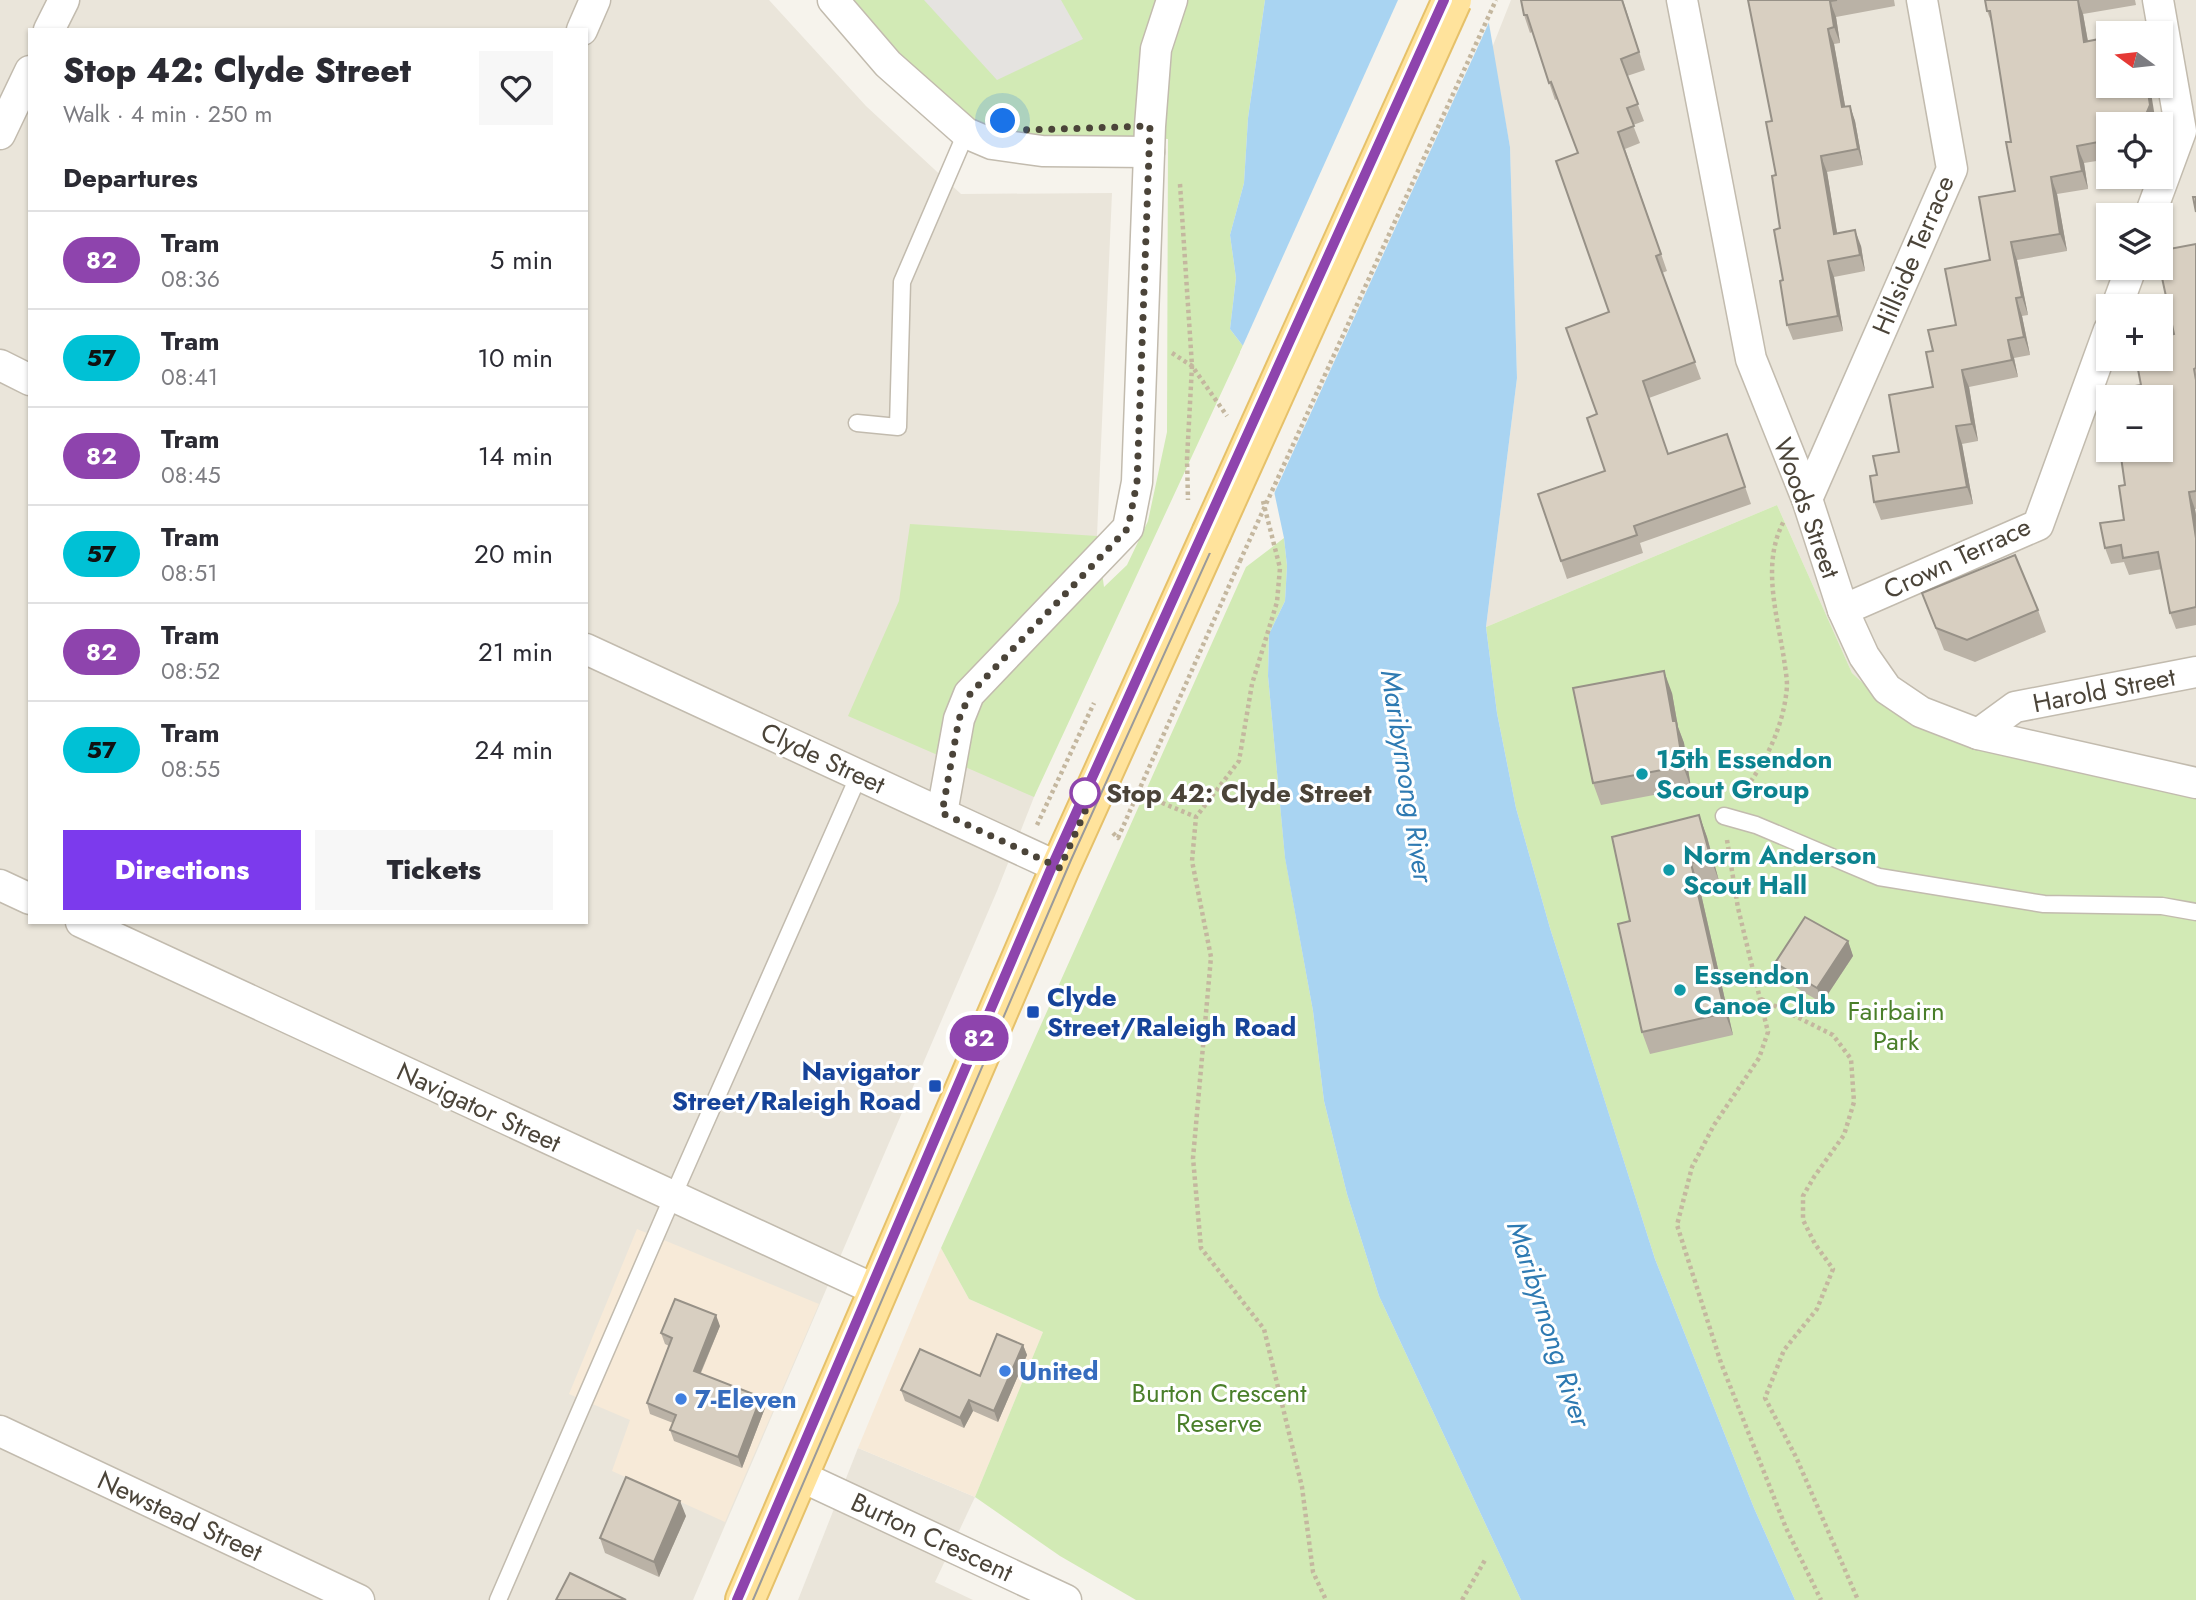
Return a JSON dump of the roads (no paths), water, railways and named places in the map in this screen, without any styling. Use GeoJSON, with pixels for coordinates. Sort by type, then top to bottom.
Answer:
{"type":"FeatureCollection","features":[{"type":"Feature","properties":{"kind":"main road"},"geometry":{"type":"LineString","coordinates":[[745,1600],[1060,868],[1452,0]]}},
{"type":"Feature","properties":{"kind":"street"},"geometry":{"type":"LineString","coordinates":[[51,28],[64,0]]}},
{"type":"Feature","properties":{"kind":"street"},"geometry":{"type":"LineString","coordinates":[[583,28],[595,0]]}},
{"type":"Feature","properties":{"kind":"street"},"geometry":{"type":"LineString","coordinates":[[833,0],[887,64],[966,133],[992,144],[1042,151],[1149,152]]}},
{"type":"Feature","properties":{"kind":"street","name":"Woods Street"},"geometry":{"type":"LineString","coordinates":[[1682,0],[1751,359],[1807,499],[1843,610],[1864,656],[1887,689],[1921,712],[1978,734],[2196,783]]}},
{"type":"Feature","properties":{"kind":"street","name":"Hillside Terrace"},"geometry":{"type":"LineString","coordinates":[[1807,499],[1952,169],[1922,0]]}},
{"type":"Feature","properties":{"kind":"street"},"geometry":{"type":"LineString","coordinates":[[2154,203],[2181,131],[2158,0]]}},
{"type":"Feature","properties":{"kind":"street"},"geometry":{"type":"LineString","coordinates":[[942,813],[959,719],[970,694],[1128,528],[1137,482],[1149,152],[1156,49],[1171,1]]}},
{"type":"Feature","properties":{"kind":"street"},"geometry":{"type":"LineString","coordinates":[[0,134],[28,75]]}},
{"type":"Feature","properties":{"kind":"street"},"geometry":{"type":"LineString","coordinates":[[0,365],[28,379]]}},
{"type":"Feature","properties":{"kind":"street","name":"Crown Terrace"},"geometry":{"type":"LineString","coordinates":[[1843,610],[2038,525],[2096,366]]}},
{"type":"Feature","properties":{"kind":"street","name":"Clyde Street"},"geometry":{"type":"LineString","coordinates":[[588,650],[1060,868]]}},
{"type":"Feature","properties":{"kind":"street","name":"Harold Street"},"geometry":{"type":"LineString","coordinates":[[1978,734],[2015,707],[2196,672]]}},
{"type":"Feature","properties":{"kind":"street"},"geometry":{"type":"LineString","coordinates":[[0,885],[28,898]]}},
{"type":"Feature","properties":{"kind":"street","name":"Navigator Street"},"geometry":{"type":"LineString","coordinates":[[84,924],[878,1291]]}},
{"type":"Feature","properties":{"kind":"street","name":"Newstead Street"},"geometry":{"type":"LineString","coordinates":[[0,1431],[359,1600]]}},
{"type":"Feature","properties":{"kind":"street","name":"Burton Crescent"},"geometry":{"type":"LineString","coordinates":[[798,1475],[1066,1600]]}},
{"type":"Feature","properties":{"kind":"lane"},"geometry":{"type":"LineString","coordinates":[[857,423],[898,427],[902,282],[966,133]]}},
{"type":"Feature","properties":{"kind":"lane"},"geometry":{"type":"LineString","coordinates":[[499,1600],[859,775]]}},
{"type":"Feature","properties":{"kind":"lane"},"geometry":{"type":"LineString","coordinates":[[1724,816],[1756,825],[1878,877],[2044,904],[2162,906],[2196,912]]}},
{"type":"Feature","properties":{"kind":"water","name":"Maribyrnong River"},"geometry":{"type":"Polygon","coordinates":[[[1265,0],[1485,0],[1510,147],[1517,378],[1486,627],[1497,713],[1516,808],[1550,928],[1655,1259],[1754,1508],[1795,1600],[1521,1600],[1379,1296],[1347,1194],[1324,1101],[1313,1011],[1285,858],[1268,676],[1269,634],[1285,601],[1287,566],[1284,538],[1243,346],[1230,329],[1236,278],[1230,235],[1244,183],[1248,118],[1265,0]]]}},
{"type":"Feature","properties":{"kind":"tram line"},"geometry":{"type":"LineString","coordinates":[[737,1600],[1053,865],[1444,0]]}},
{"type":"Feature","properties":{"kind":"tram line","name":"82"},"geometry":{"type":"LineString","coordinates":[[737,1600],[1053,864],[1444,0]]}},
{"type":"Feature","properties":{"kind":"tram line"},"geometry":{"type":"LineString","coordinates":[[753,1600],[1071,860],[1460,0]]}},
{"type":"Feature","properties":{"kind":"place","name":"15th Essendon Scout Group"},"geometry":{"type":"Point","coordinates":[1642,774]}},
{"type":"Feature","properties":{"kind":"place","name":"Stop 42: Clyde Street"},"geometry":{"type":"Point","coordinates":[1085,793]}},
{"type":"Feature","properties":{"kind":"place","name":"Norm Anderson Scout Hall"},"geometry":{"type":"Point","coordinates":[1669,870]}},
{"type":"Feature","properties":{"kind":"place","name":"Essendon Canoe Club"},"geometry":{"type":"Point","coordinates":[1680,990]}},
{"type":"Feature","properties":{"kind":"place","name":"Clyde Street/Raleigh Road"},"geometry":{"type":"Point","coordinates":[1033,1012]}},
{"type":"Feature","properties":{"kind":"place","name":"Navigator Street/Raleigh Road"},"geometry":{"type":"Point","coordinates":[935,1086]}},
{"type":"Feature","properties":{"kind":"place","name":"United"},"geometry":{"type":"Point","coordinates":[1005,1371]}},
{"type":"Feature","properties":{"kind":"place","name":"7-Eleven"},"geometry":{"type":"Point","coordinates":[681,1399]}},
{"type":"Feature","properties":{"kind":"park label","name":"Fairbairn Park"},"geometry":{"type":"Point","coordinates":[1896,1026]}},
{"type":"Feature","properties":{"kind":"park label","name":"Burton Crescent Reserve"},"geometry":{"type":"Point","coordinates":[1219,1408]}}]}
